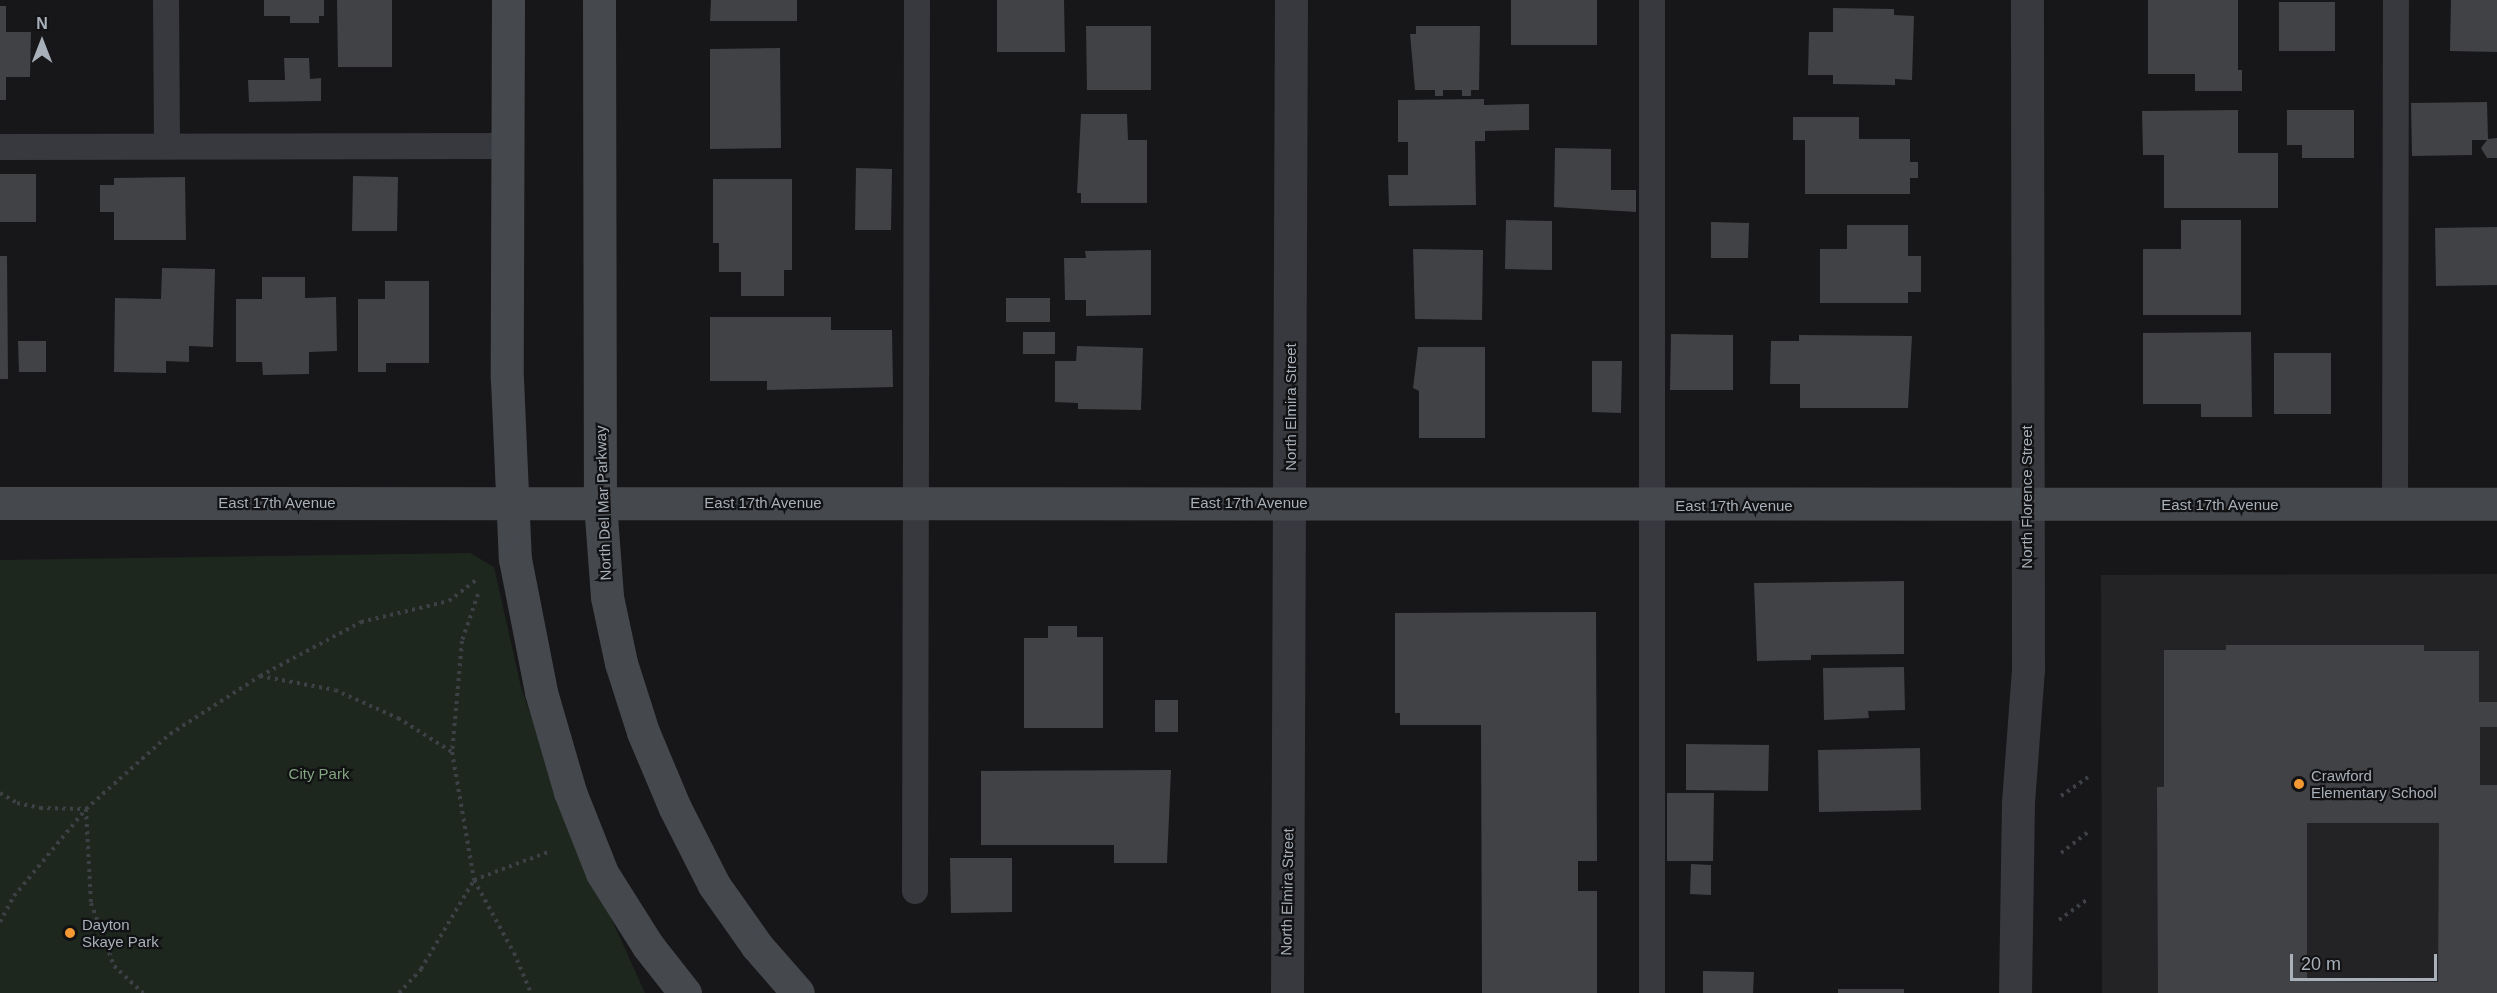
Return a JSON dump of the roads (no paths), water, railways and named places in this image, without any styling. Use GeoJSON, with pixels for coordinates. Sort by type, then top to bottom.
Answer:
{"type":"FeatureCollection","features":[{"type":"Feature","properties":{"kind":"street"},"geometry":{"type":"LineString","coordinates":[[508,0],[510,503],[515,559],[541,692],[570,792],[588,838],[602,873],[648,946],[685,993]]}},
{"type":"Feature","properties":{"kind":"street","name":"North Del Mar Parkway"},"geometry":{"type":"LineString","coordinates":[[599,0],[600,503],[607,597],[621,663],[643,732],[675,808],[714,885],[757,946],[798,993]]}},
{"type":"Feature","properties":{"kind":"street","name":"North Elmira Street"},"geometry":{"type":"LineString","coordinates":[[1287,993],[1291,503],[1291,0]]}},
{"type":"Feature","properties":{"kind":"street","name":"North Florence Street"},"geometry":{"type":"LineString","coordinates":[[2015,993],[2018,802],[2028,669],[2028,0]]}},
{"type":"Feature","properties":{"kind":"street","name":"East 17th Avenue"},"geometry":{"type":"LineString","coordinates":[[0,503],[1291,503],[1652,506],[2497,504]]}},
{"type":"Feature","properties":{"kind":"lane"},"geometry":{"type":"LineString","coordinates":[[166,0],[167,144]]}},
{"type":"Feature","properties":{"kind":"lane"},"geometry":{"type":"LineString","coordinates":[[915,891],[919,503],[917,0]]}},
{"type":"Feature","properties":{"kind":"lane"},"geometry":{"type":"LineString","coordinates":[[1652,0],[1652,993]]}},
{"type":"Feature","properties":{"kind":"lane"},"geometry":{"type":"LineString","coordinates":[[2395,504],[2396,0]]}},
{"type":"Feature","properties":{"kind":"lane"},"geometry":{"type":"LineString","coordinates":[[0,147],[167,144],[508,146]]}},
{"type":"Feature","properties":{"kind":"place","name":"Crawford Elementary School"},"geometry":{"type":"Point","coordinates":[2299,784]}},
{"type":"Feature","properties":{"kind":"place","name":"Dayton Skaye Park"},"geometry":{"type":"Point","coordinates":[70,933]}},
{"type":"Feature","properties":{"kind":"park label","name":"City Park"},"geometry":{"type":"Point","coordinates":[319,774]}}]}
